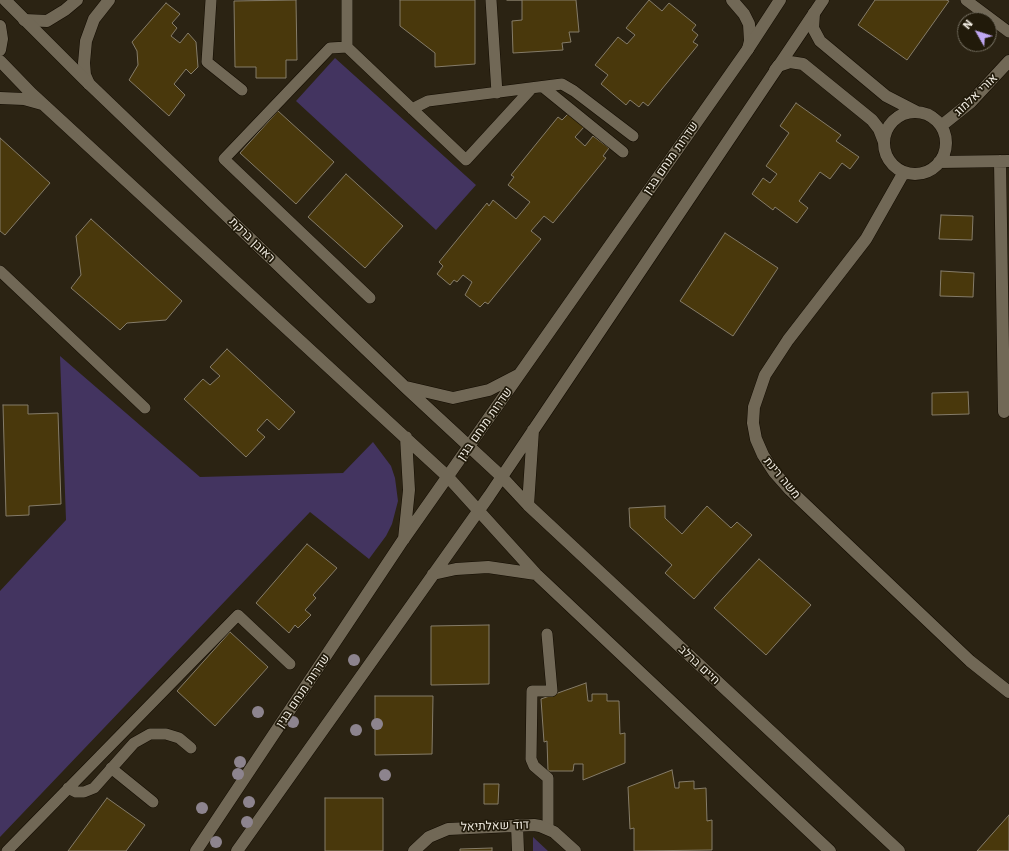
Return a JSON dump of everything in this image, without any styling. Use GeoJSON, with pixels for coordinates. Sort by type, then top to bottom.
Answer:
{"type":"FeatureCollection","features":[{"type":"Feature","properties":{"kind":"street","name":"ראובן ברקת"},"geometry":{"type":"LineString","coordinates":[[5,0],[89,84],[405,387],[501,476]]}},
{"type":"Feature","properties":{"kind":"street"},"geometry":{"type":"LineString","coordinates":[[24,20],[47,21],[65,10],[77,0]]}},
{"type":"Feature","properties":{"kind":"street"},"geometry":{"type":"LineString","coordinates":[[89,84],[85,75],[84,63],[86,41],[94,20],[110,0]]}},
{"type":"Feature","properties":{"kind":"street"},"geometry":{"type":"LineString","coordinates":[[732,0],[744,14],[749,24],[750,37],[748,49]]}},
{"type":"Feature","properties":{"kind":"street","name":"שדרות מנחם בגין"},"geometry":{"type":"LineString","coordinates":[[196,851],[404,540],[748,49],[780,0]]}},
{"type":"Feature","properties":{"kind":"street"},"geometry":{"type":"LineString","coordinates":[[237,851],[533,430],[823,0]]}},
{"type":"Feature","properties":{"kind":"street"},"geometry":{"type":"LineString","coordinates":[[774,71],[778,66],[786,63],[795,62],[804,64],[872,120],[881,132],[885,151],[889,160],[904,172],[914,174],[923,173],[932,169],[939,162],[944,154],[946,144],[945,135],[941,126],[930,116],[916,112],[886,96],[820,41],[813,28],[814,13]]}},
{"type":"Feature","properties":{"kind":"street"},"geometry":{"type":"LineString","coordinates":[[0,26],[2,39],[0,50]]}},
{"type":"Feature","properties":{"kind":"street"},"geometry":{"type":"LineString","coordinates":[[0,61],[46,106],[406,437],[448,477],[536,574],[830,851]]}},
{"type":"Feature","properties":{"kind":"street","name":"אורי אלמוג"},"geometry":{"type":"LineString","coordinates":[[941,126],[972,102],[1009,61]]}},
{"type":"Feature","properties":{"kind":"street"},"geometry":{"type":"LineString","coordinates":[[0,98],[24,99],[46,106]]}},
{"type":"Feature","properties":{"kind":"street"},"geometry":{"type":"LineString","coordinates":[[884,142],[886,132],[895,120],[903,115],[916,112]]}},
{"type":"Feature","properties":{"kind":"street"},"geometry":{"type":"LineString","coordinates":[[939,162],[1004,161],[1004,412]]}},
{"type":"Feature","properties":{"kind":"street","name":"משה רינת"},"geometry":{"type":"LineString","coordinates":[[904,172],[866,239],[788,340],[765,375],[754,407],[753,423],[756,439],[763,455],[774,472],[790,490],[970,661],[1009,692]]}},
{"type":"Feature","properties":{"kind":"street"},"geometry":{"type":"LineString","coordinates":[[405,387],[453,398],[489,390],[520,374]]}},
{"type":"Feature","properties":{"kind":"street"},"geometry":{"type":"LineString","coordinates":[[528,505],[533,430]]}},
{"type":"Feature","properties":{"kind":"street"},"geometry":{"type":"LineString","coordinates":[[404,540],[409,490],[406,437]]}},
{"type":"Feature","properties":{"kind":"street","name":"חיים ברלב"},"geometry":{"type":"LineString","coordinates":[[501,476],[528,505],[899,851]]}},
{"type":"Feature","properties":{"kind":"street"},"geometry":{"type":"LineString","coordinates":[[433,574],[456,569],[488,567],[536,574]]}},
{"type":"Feature","properties":{"kind":"street"},"geometry":{"type":"LineString","coordinates":[[518,825],[518,851]]}},
{"type":"Feature","properties":{"kind":"street","name":"דוד שאלתיאל"},"geometry":{"type":"LineString","coordinates":[[414,851],[428,838],[448,829],[537,825],[548,829],[575,851]]}},
{"type":"Feature","properties":{"kind":"lane"},"geometry":{"type":"LineString","coordinates":[[211,0],[208,62],[242,90]]}},
{"type":"Feature","properties":{"kind":"lane"},"geometry":{"type":"LineString","coordinates":[[347,0],[347,47]]}},
{"type":"Feature","properties":{"kind":"lane"},"geometry":{"type":"LineString","coordinates":[[491,0],[497,93]]}},
{"type":"Feature","properties":{"kind":"lane"},"geometry":{"type":"LineString","coordinates":[[966,0],[1009,32]]}},
{"type":"Feature","properties":{"kind":"lane"},"geometry":{"type":"LineString","coordinates":[[370,298],[224,160],[330,48],[347,47],[466,160],[537,88]]}},
{"type":"Feature","properties":{"kind":"lane"},"geometry":{"type":"LineString","coordinates":[[412,108],[428,101],[562,84],[633,136]]}},
{"type":"Feature","properties":{"kind":"lane"},"geometry":{"type":"LineString","coordinates":[[537,88],[623,152]]}},
{"type":"Feature","properties":{"kind":"lane"},"geometry":{"type":"LineString","coordinates":[[0,271],[145,408]]}},
{"type":"Feature","properties":{"kind":"lane"},"geometry":{"type":"LineString","coordinates":[[7,851],[238,615],[290,664]]}},
{"type":"Feature","properties":{"kind":"lane"},"geometry":{"type":"LineString","coordinates":[[547,634],[552,690],[532,691],[531,759],[534,766],[548,778],[548,829]]}},
{"type":"Feature","properties":{"kind":"lane"},"geometry":{"type":"LineString","coordinates":[[68,788],[76,792],[84,792],[94,788],[134,743],[150,734],[166,734],[179,738],[191,748]]}},
{"type":"Feature","properties":{"kind":"lane"},"geometry":{"type":"LineString","coordinates":[[111,768],[153,802]]}},
{"type":"Feature","properties":{"kind":"shaded area"},"geometry":{"type":"Polygon","coordinates":[[[335,58],[476,185],[436,230],[296,101],[335,58]]]}},
{"type":"Feature","properties":{"kind":"shaded area"},"geometry":{"type":"Polygon","coordinates":[[[60,356],[200,477],[343,473],[373,442],[391,466],[395,478],[398,501],[392,524],[386,536],[369,559],[310,512],[0,837],[0,591],[66,520],[60,356]]]}},
{"type":"Feature","properties":{"kind":"shaded area"},"geometry":{"type":"Polygon","coordinates":[[[533,837],[548,851],[533,851],[533,837]]]}},
{"type":"Feature","properties":{"kind":"building"},"geometry":{"type":"Polygon","coordinates":[[[296,0],[297,60],[286,60],[286,78],[256,78],[256,67],[235,67],[234,1],[296,0]]]}},
{"type":"Feature","properties":{"kind":"building"},"geometry":{"type":"Polygon","coordinates":[[[400,0],[475,0],[475,64],[435,67],[435,53],[400,26],[400,0]]]}},
{"type":"Feature","properties":{"kind":"building"},"geometry":{"type":"Polygon","coordinates":[[[522,0],[576,0],[579,32],[569,32],[571,42],[562,43],[563,50],[513,53],[512,21],[522,20],[522,0]]]}},
{"type":"Feature","properties":{"kind":"building"},"geometry":{"type":"Polygon","coordinates":[[[649,0],[662,11],[669,3],[696,25],[692,30],[698,35],[693,42],[698,45],[648,106],[643,102],[639,107],[630,100],[626,105],[601,84],[608,75],[595,65],[618,37],[627,44],[635,35],[626,28],[649,0]]]}},
{"type":"Feature","properties":{"kind":"building"},"geometry":{"type":"Polygon","coordinates":[[[875,0],[949,1],[907,60],[858,25],[875,0]]]}},
{"type":"Feature","properties":{"kind":"building"},"geometry":{"type":"Polygon","coordinates":[[[166,3],[180,14],[172,23],[177,28],[171,36],[180,43],[188,33],[196,42],[198,67],[191,74],[186,69],[174,84],[185,95],[169,116],[129,80],[138,65],[137,51],[132,42],[166,3]]]}},
{"type":"Feature","properties":{"kind":"building"},"geometry":{"type":"Polygon","coordinates":[[[796,103],[841,135],[836,141],[859,157],[850,169],[842,163],[830,179],[820,172],[799,201],[808,208],[797,223],[775,207],[773,210],[752,194],[763,178],[770,183],[777,174],[766,166],[789,133],[780,126],[796,103]]]}},
{"type":"Feature","properties":{"kind":"building"},"geometry":{"type":"Polygon","coordinates":[[[278,111],[334,162],[296,204],[240,153],[278,111]]]}},
{"type":"Feature","properties":{"kind":"building"},"geometry":{"type":"Polygon","coordinates":[[[568,114],[584,127],[575,137],[585,146],[593,136],[609,148],[603,156],[606,158],[553,223],[544,216],[531,231],[541,239],[488,304],[485,302],[480,307],[465,295],[472,282],[463,275],[457,282],[454,280],[450,285],[437,274],[443,266],[439,262],[487,203],[489,206],[493,200],[516,219],[530,202],[508,185],[514,177],[511,175],[558,117],[562,120],[568,114]]]}},
{"type":"Feature","properties":{"kind":"building"},"geometry":{"type":"Polygon","coordinates":[[[0,138],[50,183],[5,235],[0,231],[0,138]]]}},
{"type":"Feature","properties":{"kind":"building"},"geometry":{"type":"Polygon","coordinates":[[[346,174],[403,226],[365,268],[308,217],[346,174]]]}},
{"type":"Feature","properties":{"kind":"building"},"geometry":{"type":"Polygon","coordinates":[[[941,215],[973,216],[972,240],[939,239],[941,215]]]}},
{"type":"Feature","properties":{"kind":"building"},"geometry":{"type":"Polygon","coordinates":[[[91,219],[182,301],[166,320],[127,323],[120,330],[71,288],[81,275],[76,236],[91,219]]]}},
{"type":"Feature","properties":{"kind":"building"},"geometry":{"type":"Polygon","coordinates":[[[725,233],[778,268],[733,336],[680,301],[725,233]]]}},
{"type":"Feature","properties":{"kind":"building"},"geometry":{"type":"Polygon","coordinates":[[[941,271],[974,273],[973,297],[940,296],[941,271]]]}},
{"type":"Feature","properties":{"kind":"building"},"geometry":{"type":"Polygon","coordinates":[[[227,349],[295,412],[279,430],[267,419],[257,430],[265,437],[246,457],[184,399],[203,379],[210,385],[220,376],[210,367],[227,349]]]}},
{"type":"Feature","properties":{"kind":"building"},"geometry":{"type":"Polygon","coordinates":[[[968,392],[969,414],[932,415],[932,393],[968,392]]]}},
{"type":"Feature","properties":{"kind":"building"},"geometry":{"type":"Polygon","coordinates":[[[3,405],[28,405],[28,414],[58,413],[61,504],[29,506],[29,515],[6,516],[3,405]]]}},
{"type":"Feature","properties":{"kind":"building"},"geometry":{"type":"Polygon","coordinates":[[[665,506],[665,518],[682,534],[707,506],[731,528],[737,522],[752,535],[694,599],[665,573],[672,565],[630,527],[629,508],[665,506]]]}},
{"type":"Feature","properties":{"kind":"building"},"geometry":{"type":"Polygon","coordinates":[[[307,544],[337,568],[313,595],[316,598],[305,610],[311,615],[298,628],[295,625],[289,633],[256,603],[307,544]]]}},
{"type":"Feature","properties":{"kind":"building"},"geometry":{"type":"Polygon","coordinates":[[[759,559],[811,605],[766,655],[714,608],[759,559]]]}},
{"type":"Feature","properties":{"kind":"building"},"geometry":{"type":"Polygon","coordinates":[[[489,625],[489,684],[431,685],[431,626],[489,625]]]}},
{"type":"Feature","properties":{"kind":"building"},"geometry":{"type":"Polygon","coordinates":[[[230,632],[268,667],[215,726],[177,691],[230,632]]]}},
{"type":"Feature","properties":{"kind":"building"},"geometry":{"type":"Polygon","coordinates":[[[586,683],[588,701],[592,701],[592,694],[607,694],[607,701],[619,701],[620,734],[625,733],[625,763],[583,780],[583,764],[574,764],[573,771],[548,771],[547,741],[544,742],[541,699],[586,683]]]}},
{"type":"Feature","properties":{"kind":"building"},"geometry":{"type":"Polygon","coordinates":[[[375,696],[433,696],[432,754],[375,755],[375,696]]]}},
{"type":"Feature","properties":{"kind":"building"},"geometry":{"type":"Polygon","coordinates":[[[672,770],[675,788],[679,788],[679,782],[694,781],[694,789],[706,788],[707,821],[712,820],[712,850],[634,851],[634,828],[630,829],[628,787],[672,770]]]}},
{"type":"Feature","properties":{"kind":"building"},"geometry":{"type":"Polygon","coordinates":[[[484,784],[499,784],[498,804],[484,804],[484,784]]]}},
{"type":"Feature","properties":{"kind":"building"},"geometry":{"type":"Polygon","coordinates":[[[107,798],[145,825],[126,851],[68,851],[107,798]]]}},
{"type":"Feature","properties":{"kind":"building"},"geometry":{"type":"Polygon","coordinates":[[[325,798],[383,798],[383,851],[325,851],[325,798]]]}},
{"type":"Feature","properties":{"kind":"building"},"geometry":{"type":"Polygon","coordinates":[[[1009,815],[1009,851],[977,851],[1009,815]]]}},
{"type":"Feature","properties":{"kind":"building"},"geometry":{"type":"Polygon","coordinates":[[[492,848],[492,851],[460,851],[460,849],[492,848]]]}}]}
